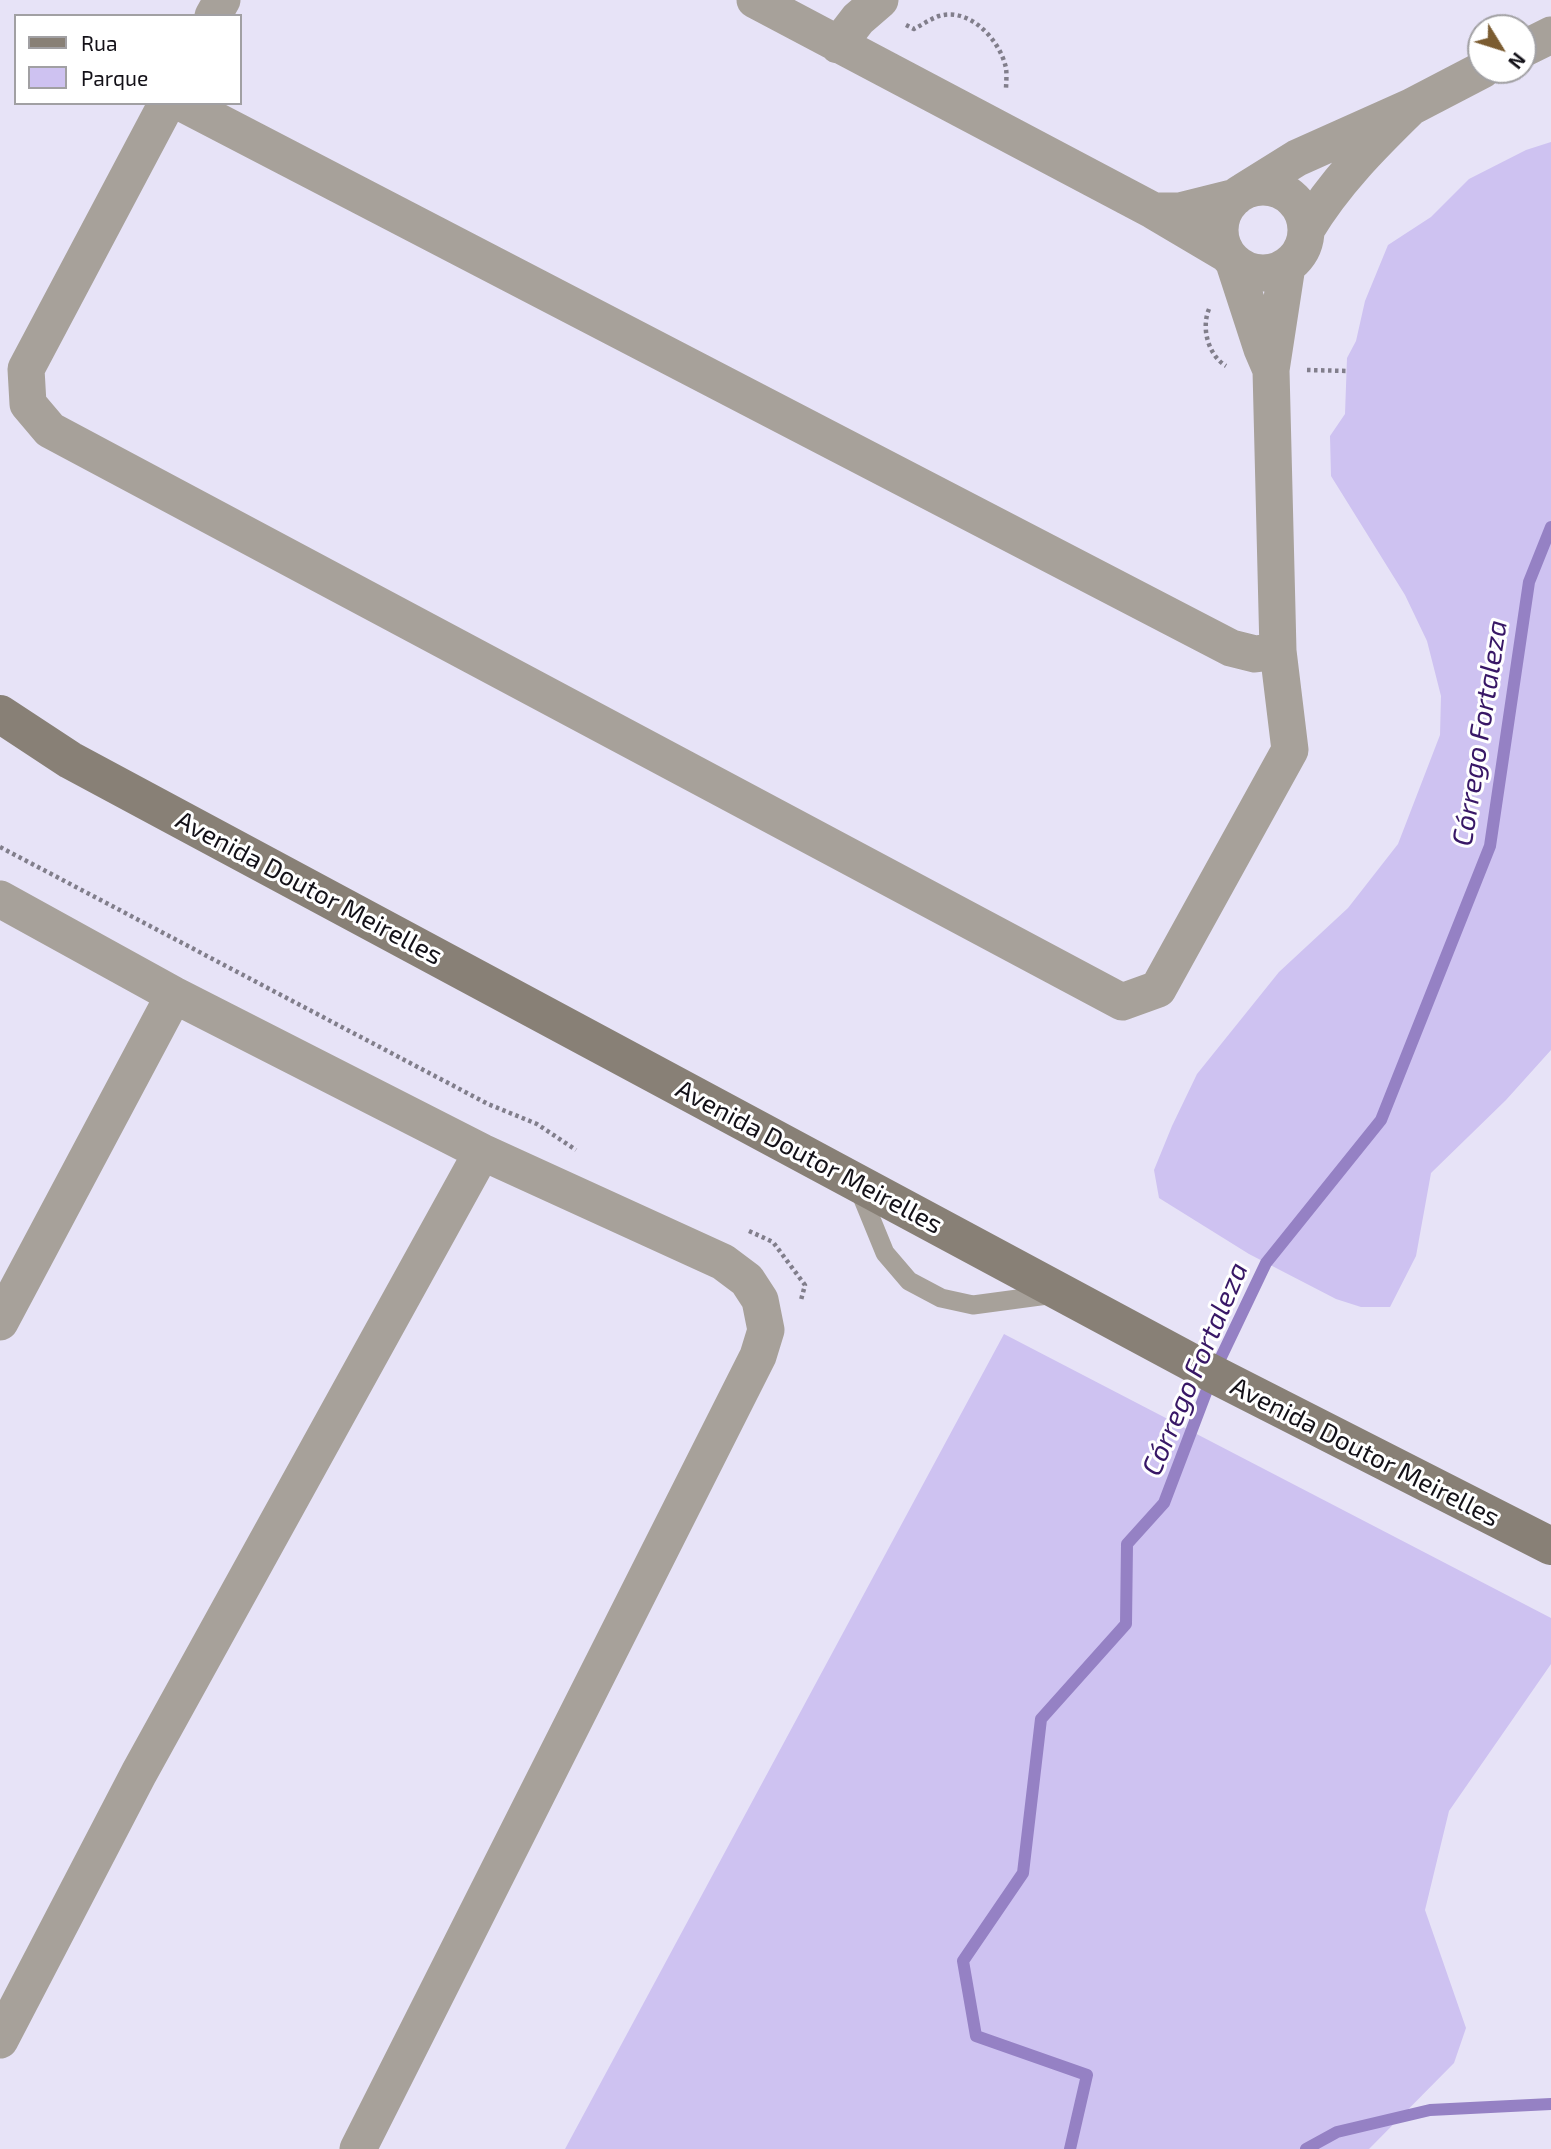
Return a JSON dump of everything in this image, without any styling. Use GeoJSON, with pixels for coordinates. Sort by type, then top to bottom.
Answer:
{"type":"FeatureCollection","features":[{"type":"Feature","properties":{"kind":"street"},"geometry":{"type":"LineString","coordinates":[[755,0],[1154,211],[1247,271],[1260,274],[1275,272],[1287,266],[1304,244],[1304,215],[1297,202],[1272,187],[1258,187],[1180,211],[1154,211]]}},
{"type":"Feature","properties":{"kind":"street"},"geometry":{"type":"LineString","coordinates":[[838,45],[858,19],[875,5]]}},
{"type":"Feature","properties":{"kind":"street"},"geometry":{"type":"LineString","coordinates":[[1271,370],[1230,258],[1220,240],[1219,225],[1223,212],[1240,194],[1297,159],[1411,107],[1467,78]]}},
{"type":"Feature","properties":{"kind":"street"},"geometry":{"type":"LineString","coordinates":[[166,105],[26,369],[28,404],[50,430],[1122,1002],[1157,989],[1290,750],[1278,651],[1271,370],[1287,266]]}},
{"type":"Feature","properties":{"kind":"street"},"geometry":{"type":"LineString","coordinates":[[186,105],[1231,648],[1255,654],[1278,651]]}},
{"type":"Feature","properties":{"kind":"street"},"geometry":{"type":"LineString","coordinates":[[1306,230],[1336,186],[1374,142],[1411,107]]}},
{"type":"Feature","properties":{"kind":"street","name":"Avenida Doutor Meirelles"},"geometry":{"type":"LineString","coordinates":[[0,714],[70,760]]}},
{"type":"Feature","properties":{"kind":"street","name":"Avenida Doutor Meirelles"},"geometry":{"type":"LineString","coordinates":[[0,730],[70,760],[1213,1374],[1551,1546]]}},
{"type":"Feature","properties":{"kind":"street"},"geometry":{"type":"LineString","coordinates":[[0,899],[174,995],[482,1152],[723,1262],[747,1280],[760,1300],[766,1330],[758,1356],[358,2149]]}},
{"type":"Feature","properties":{"kind":"street"},"geometry":{"type":"LineString","coordinates":[[0,1322],[174,995]]}},
{"type":"Feature","properties":{"kind":"street"},"geometry":{"type":"LineString","coordinates":[[0,2040],[139,1773],[482,1152]]}},
{"type":"Feature","properties":{"kind":"lane"},"geometry":{"type":"LineString","coordinates":[[857,1182],[885,1253],[909,1281],[941,1298],[973,1305],[1063,1293]]}},
{"type":"Feature","properties":{"kind":"path"},"geometry":{"type":"LineString","coordinates":[[875,5],[914,29],[940,16],[963,17],[984,28],[994,41],[1006,69],[1006,96]]}},
{"type":"Feature","properties":{"kind":"path"},"geometry":{"type":"LineString","coordinates":[[0,846],[488,1104],[537,1124],[583,1155]]}},
{"type":"Feature","properties":{"kind":"path"},"geometry":{"type":"LineString","coordinates":[[740,1227],[773,1242],[805,1285],[799,1306],[764,1319]]}},
{"type":"Feature","properties":{"kind":"green space"},"geometry":{"type":"Polygon","coordinates":[[[1551,142],[1551,1050],[1506,1100],[1431,1173],[1416,1256],[1390,1307],[1361,1307],[1336,1299],[1249,1254],[1159,1198],[1154,1170],[1197,1074],[1279,972],[1348,908],[1398,844],[1440,735],[1441,696],[1427,641],[1405,595],[1331,476],[1330,436],[1345,414],[1347,358],[1356,341],[1365,301],[1388,245],[1431,217],[1469,179],[1526,150],[1551,142]]]}},
{"type":"Feature","properties":{"kind":"green space"},"geometry":{"type":"Polygon","coordinates":[[[1004,1334],[1551,1618],[1551,1664],[1449,1811],[1425,1910],[1466,2028],[1454,2063],[1369,2149],[565,2149],[1004,1334]]]}},
{"type":"Feature","properties":{"kind":"waterway","name":"Córrego Fortaleza"},"geometry":{"type":"LineString","coordinates":[[1070,2149],[1087,2075],[976,2036],[963,1961],[1023,1873],[1041,1719],[1126,1624],[1127,1544],[1164,1503],[1213,1374],[1266,1263],[1381,1120],[1490,846],[1529,582],[1551,527]]}},
{"type":"Feature","properties":{"kind":"waterway"},"geometry":{"type":"LineString","coordinates":[[1306,2149],[1337,2132],[1430,2110],[1551,2104]]}}]}
